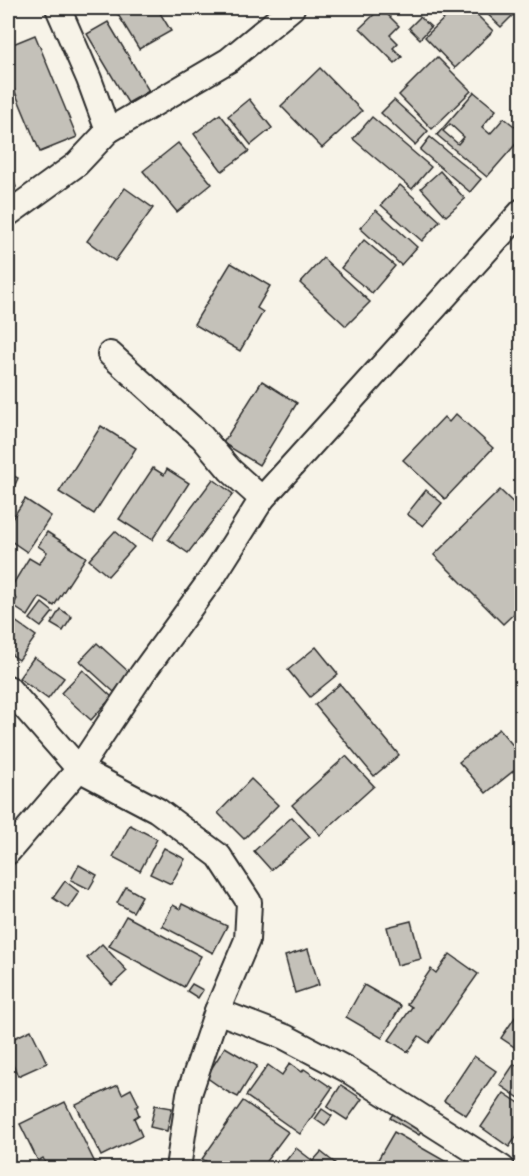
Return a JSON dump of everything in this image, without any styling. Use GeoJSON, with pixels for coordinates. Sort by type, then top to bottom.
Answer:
{"type":"FeatureCollection","features":[{"type":"Feature","properties":{"kind":"street"},"geometry":{"type":"LineString","coordinates":[[58,8],[108,130]]}},
{"type":"Feature","properties":{"kind":"street"},"geometry":{"type":"LineString","coordinates":[[8,214],[77,164],[108,130],[229,60],[292,8]]}},
{"type":"Feature","properties":{"kind":"street"},"geometry":{"type":"LineString","coordinates":[[8,852],[79,769],[142,674],[214,575],[262,499],[522,211]]}},
{"type":"Feature","properties":{"kind":"street"},"geometry":{"type":"LineString","coordinates":[[110,354],[202,437],[230,470],[262,499]]}},
{"type":"Feature","properties":{"kind":"street"},"geometry":{"type":"LineString","coordinates":[[8,688],[79,769],[157,810],[219,856],[249,902],[247,940],[217,1011],[189,1094],[178,1168]]}},
{"type":"Feature","properties":{"kind":"street"},"geometry":{"type":"LineString","coordinates":[[217,1011],[285,1037],[346,1069],[502,1168]]}},
{"type":"Feature","properties":{"kind":"building"},"geometry":{"type":"Polygon","coordinates":[[[114,8],[157,8],[171,31],[139,49],[114,8]]]}},
{"type":"Feature","properties":{"kind":"building"},"geometry":{"type":"Polygon","coordinates":[[[381,8],[399,26],[390,35],[398,43],[393,48],[402,57],[395,63],[360,28],[381,8]]]}},
{"type":"Feature","properties":{"kind":"building"},"geometry":{"type":"Polygon","coordinates":[[[455,8],[470,8],[493,31],[455,68],[425,37],[455,8]]]}},
{"type":"Feature","properties":{"kind":"building"},"geometry":{"type":"Polygon","coordinates":[[[481,8],[520,8],[501,27],[481,8]]]}},
{"type":"Feature","properties":{"kind":"building"},"geometry":{"type":"Polygon","coordinates":[[[420,17],[431,27],[420,39],[409,28],[420,17]]]}},
{"type":"Feature","properties":{"kind":"building"},"geometry":{"type":"Polygon","coordinates":[[[108,22],[149,91],[128,103],[87,34],[108,22]]]}},
{"type":"Feature","properties":{"kind":"building"},"geometry":{"type":"Polygon","coordinates":[[[35,35],[77,137],[40,152],[8,75],[8,46],[35,35]]]}},
{"type":"Feature","properties":{"kind":"building"},"geometry":{"type":"Polygon","coordinates":[[[437,57],[471,91],[432,129],[399,95],[437,57]]]}},
{"type":"Feature","properties":{"kind":"building"},"geometry":{"type":"Polygon","coordinates":[[[320,68],[362,111],[322,148],[281,106],[320,68]]]}},
{"type":"Feature","properties":{"kind":"building"},"geometry":{"type":"Polygon","coordinates":[[[474,92],[496,110],[482,127],[490,134],[504,118],[522,132],[522,137],[487,177],[437,135],[474,92]],[[450,124],[443,131],[458,144],[464,137],[450,124]]]}},
{"type":"Feature","properties":{"kind":"building"},"geometry":{"type":"Polygon","coordinates":[[[249,99],[272,128],[251,145],[228,116],[249,99]]]}},
{"type":"Feature","properties":{"kind":"building"},"geometry":{"type":"Polygon","coordinates":[[[394,100],[428,131],[415,145],[381,113],[394,100]]]}},
{"type":"Feature","properties":{"kind":"building"},"geometry":{"type":"Polygon","coordinates":[[[220,114],[249,151],[222,171],[194,134],[220,114]]]}},
{"type":"Feature","properties":{"kind":"building"},"geometry":{"type":"Polygon","coordinates":[[[372,117],[431,167],[412,189],[353,139],[372,117]]]}},
{"type":"Feature","properties":{"kind":"building"},"geometry":{"type":"Polygon","coordinates":[[[430,137],[481,179],[470,192],[420,150],[430,137]]]}},
{"type":"Feature","properties":{"kind":"building"},"geometry":{"type":"Polygon","coordinates":[[[178,143],[212,184],[177,212],[143,171],[178,143]]]}},
{"type":"Feature","properties":{"kind":"building"},"geometry":{"type":"Polygon","coordinates":[[[8,165],[16,187],[8,190],[8,165]]]}},
{"type":"Feature","properties":{"kind":"building"},"geometry":{"type":"Polygon","coordinates":[[[440,171],[465,199],[446,216],[421,188],[440,171]]]}},
{"type":"Feature","properties":{"kind":"building"},"geometry":{"type":"Polygon","coordinates":[[[400,185],[440,221],[422,241],[381,205],[400,185]]]}},
{"type":"Feature","properties":{"kind":"building"},"geometry":{"type":"Polygon","coordinates":[[[125,188],[153,208],[115,261],[87,241],[125,188]]]}},
{"type":"Feature","properties":{"kind":"building"},"geometry":{"type":"Polygon","coordinates":[[[376,210],[417,247],[401,265],[360,228],[376,210]]]}},
{"type":"Feature","properties":{"kind":"building"},"geometry":{"type":"Polygon","coordinates":[[[364,240],[395,266],[372,293],[341,268],[364,240]]]}},
{"type":"Feature","properties":{"kind":"building"},"geometry":{"type":"Polygon","coordinates":[[[323,258],[370,302],[346,326],[300,283],[323,258]]]}},
{"type":"Feature","properties":{"kind":"building"},"geometry":{"type":"Polygon","coordinates":[[[231,263],[270,286],[257,308],[263,312],[240,351],[194,324],[231,263]]]}},
{"type":"Feature","properties":{"kind":"building"},"geometry":{"type":"Polygon","coordinates":[[[262,381],[297,403],[259,465],[223,443],[262,381]]]}},
{"type":"Feature","properties":{"kind":"building"},"geometry":{"type":"Polygon","coordinates":[[[456,414],[493,448],[445,499],[403,460],[444,417],[449,422],[456,414]]]}},
{"type":"Feature","properties":{"kind":"building"},"geometry":{"type":"Polygon","coordinates":[[[101,426],[136,448],[94,514],[59,492],[101,426]]]}},
{"type":"Feature","properties":{"kind":"building"},"geometry":{"type":"Polygon","coordinates":[[[153,468],[164,475],[167,469],[189,483],[152,540],[119,519],[153,468]]]}},
{"type":"Feature","properties":{"kind":"building"},"geometry":{"type":"Polygon","coordinates":[[[8,473],[18,478],[8,500],[8,473]]]}},
{"type":"Feature","properties":{"kind":"building"},"geometry":{"type":"Polygon","coordinates":[[[213,479],[233,494],[188,553],[168,539],[213,479]]]}},
{"type":"Feature","properties":{"kind":"building"},"geometry":{"type":"Polygon","coordinates":[[[426,490],[442,503],[423,526],[407,514],[426,490]]]}},
{"type":"Feature","properties":{"kind":"building"},"geometry":{"type":"Polygon","coordinates":[[[500,490],[522,511],[522,544],[515,551],[522,557],[522,606],[503,624],[434,555],[500,490]]]}},
{"type":"Feature","properties":{"kind":"building"},"geometry":{"type":"Polygon","coordinates":[[[25,499],[51,516],[27,552],[8,539],[8,525],[25,499]]]}},
{"type":"Feature","properties":{"kind":"building"},"geometry":{"type":"Polygon","coordinates":[[[115,531],[134,547],[108,576],[89,560],[115,531]]]}},
{"type":"Feature","properties":{"kind":"building"},"geometry":{"type":"Polygon","coordinates":[[[47,532],[86,557],[54,606],[40,597],[28,616],[13,606],[17,599],[8,592],[29,558],[39,564],[47,552],[38,546],[47,532]]]}},
{"type":"Feature","properties":{"kind":"building"},"geometry":{"type":"Polygon","coordinates":[[[42,603],[53,612],[41,627],[30,619],[42,603]]]}},
{"type":"Feature","properties":{"kind":"building"},"geometry":{"type":"Polygon","coordinates":[[[60,609],[72,617],[63,631],[51,624],[60,609]]]}},
{"type":"Feature","properties":{"kind":"building"},"geometry":{"type":"Polygon","coordinates":[[[8,616],[36,636],[19,660],[8,652],[8,616]]]}},
{"type":"Feature","properties":{"kind":"building"},"geometry":{"type":"Polygon","coordinates":[[[97,643],[130,673],[114,692],[80,661],[97,643]]]}},
{"type":"Feature","properties":{"kind":"building"},"geometry":{"type":"Polygon","coordinates":[[[316,647],[338,674],[310,697],[288,670],[316,647]]]}},
{"type":"Feature","properties":{"kind":"building"},"geometry":{"type":"Polygon","coordinates":[[[34,657],[64,678],[48,699],[19,678],[34,657]]]}},
{"type":"Feature","properties":{"kind":"building"},"geometry":{"type":"Polygon","coordinates":[[[83,670],[112,697],[91,720],[61,693],[83,670]]]}},
{"type":"Feature","properties":{"kind":"building"},"geometry":{"type":"Polygon","coordinates":[[[340,684],[399,755],[374,776],[315,705],[340,684]]]}},
{"type":"Feature","properties":{"kind":"building"},"geometry":{"type":"Polygon","coordinates":[[[499,729],[522,756],[522,764],[486,793],[459,762],[499,729]]]}},
{"type":"Feature","properties":{"kind":"building"},"geometry":{"type":"Polygon","coordinates":[[[346,756],[374,786],[320,835],[292,805],[346,756]]]}},
{"type":"Feature","properties":{"kind":"building"},"geometry":{"type":"Polygon","coordinates":[[[251,779],[278,805],[244,839],[218,813],[251,779]]]}},
{"type":"Feature","properties":{"kind":"building"},"geometry":{"type":"Polygon","coordinates":[[[292,817],[310,837],[271,870],[254,851],[292,817]]]}},
{"type":"Feature","properties":{"kind":"building"},"geometry":{"type":"Polygon","coordinates":[[[130,825],[157,839],[140,871],[113,857],[130,825]]]}},
{"type":"Feature","properties":{"kind":"building"},"geometry":{"type":"Polygon","coordinates":[[[164,848],[185,859],[171,884],[150,874],[164,848]]]}},
{"type":"Feature","properties":{"kind":"building"},"geometry":{"type":"Polygon","coordinates":[[[79,865],[97,875],[89,889],[71,880],[79,865]]]}},
{"type":"Feature","properties":{"kind":"building"},"geometry":{"type":"Polygon","coordinates":[[[65,881],[79,892],[68,908],[53,898],[65,881]]]}},
{"type":"Feature","properties":{"kind":"building"},"geometry":{"type":"Polygon","coordinates":[[[126,887],[142,896],[133,912],[117,903],[126,887]]]}},
{"type":"Feature","properties":{"kind":"building"},"geometry":{"type":"Polygon","coordinates":[[[182,904],[227,926],[213,953],[162,926],[173,905],[180,909],[182,904]]]}},
{"type":"Feature","properties":{"kind":"building"},"geometry":{"type":"Polygon","coordinates":[[[126,916],[201,956],[184,987],[109,946],[126,916]]]}},
{"type":"Feature","properties":{"kind":"building"},"geometry":{"type":"Polygon","coordinates":[[[411,921],[421,959],[397,965],[387,927],[411,921]]]}},
{"type":"Feature","properties":{"kind":"building"},"geometry":{"type":"Polygon","coordinates":[[[102,944],[127,971],[112,985],[87,958],[102,944]]]}},
{"type":"Feature","properties":{"kind":"building"},"geometry":{"type":"Polygon","coordinates":[[[308,949],[319,985],[295,993],[285,956],[308,949]]]}},
{"type":"Feature","properties":{"kind":"building"},"geometry":{"type":"Polygon","coordinates":[[[450,954],[478,974],[429,1043],[419,1036],[408,1052],[389,1040],[412,1007],[407,1004],[431,969],[436,973],[450,954]]]}},
{"type":"Feature","properties":{"kind":"building"},"geometry":{"type":"Polygon","coordinates":[[[192,984],[203,990],[198,998],[187,991],[192,984]]]}},
{"type":"Feature","properties":{"kind":"building"},"geometry":{"type":"Polygon","coordinates":[[[364,985],[401,1006],[382,1038],[346,1017],[364,985]]]}},
{"type":"Feature","properties":{"kind":"building"},"geometry":{"type":"Polygon","coordinates":[[[520,1010],[522,1011],[522,1052],[501,1038],[520,1010]]]}},
{"type":"Feature","properties":{"kind":"building"},"geometry":{"type":"Polygon","coordinates":[[[31,1030],[47,1063],[18,1076],[8,1054],[8,1041],[31,1030]]]}},
{"type":"Feature","properties":{"kind":"building"},"geometry":{"type":"Polygon","coordinates":[[[225,1047],[257,1066],[238,1097],[206,1077],[225,1047]]]}},
{"type":"Feature","properties":{"kind":"building"},"geometry":{"type":"Polygon","coordinates":[[[474,1056],[496,1071],[466,1115],[444,1101],[474,1056]]]}},
{"type":"Feature","properties":{"kind":"building"},"geometry":{"type":"Polygon","coordinates":[[[290,1063],[302,1072],[304,1069],[332,1088],[300,1134],[246,1096],[268,1065],[282,1075],[290,1063]]]}},
{"type":"Feature","properties":{"kind":"building"},"geometry":{"type":"Polygon","coordinates":[[[514,1064],[522,1069],[522,1100],[500,1085],[514,1064]]]}},
{"type":"Feature","properties":{"kind":"building"},"geometry":{"type":"Polygon","coordinates":[[[118,1085],[122,1094],[131,1089],[139,1105],[136,1107],[139,1115],[134,1118],[142,1136],[101,1156],[76,1105],[118,1085]]]}},
{"type":"Feature","properties":{"kind":"building"},"geometry":{"type":"Polygon","coordinates":[[[341,1085],[362,1099],[347,1120],[327,1107],[341,1085]]]}},
{"type":"Feature","properties":{"kind":"building"},"geometry":{"type":"Polygon","coordinates":[[[504,1093],[522,1105],[522,1129],[509,1147],[481,1127],[504,1093]]]}},
{"type":"Feature","properties":{"kind":"building"},"geometry":{"type":"Polygon","coordinates":[[[243,1101],[288,1132],[261,1168],[217,1168],[202,1159],[243,1101]]]}},
{"type":"Feature","properties":{"kind":"building"},"geometry":{"type":"Polygon","coordinates":[[[65,1102],[97,1167],[42,1168],[39,1164],[45,1162],[43,1158],[38,1161],[20,1124],[65,1102]]]}},
{"type":"Feature","properties":{"kind":"building"},"geometry":{"type":"Polygon","coordinates":[[[155,1105],[172,1108],[167,1131],[150,1127],[155,1105]]]}},
{"type":"Feature","properties":{"kind":"building"},"geometry":{"type":"Polygon","coordinates":[[[397,1108],[426,1125],[419,1135],[390,1118],[397,1108]]]}},
{"type":"Feature","properties":{"kind":"building"},"geometry":{"type":"Polygon","coordinates":[[[322,1109],[332,1116],[325,1126],[315,1119],[322,1109]]]}},
{"type":"Feature","properties":{"kind":"building"},"geometry":{"type":"Polygon","coordinates":[[[394,1132],[457,1168],[373,1168],[394,1132]]]}},
{"type":"Feature","properties":{"kind":"building"},"geometry":{"type":"Polygon","coordinates":[[[296,1148],[313,1161],[321,1152],[335,1163],[331,1168],[280,1168],[296,1148]]]}}]}
